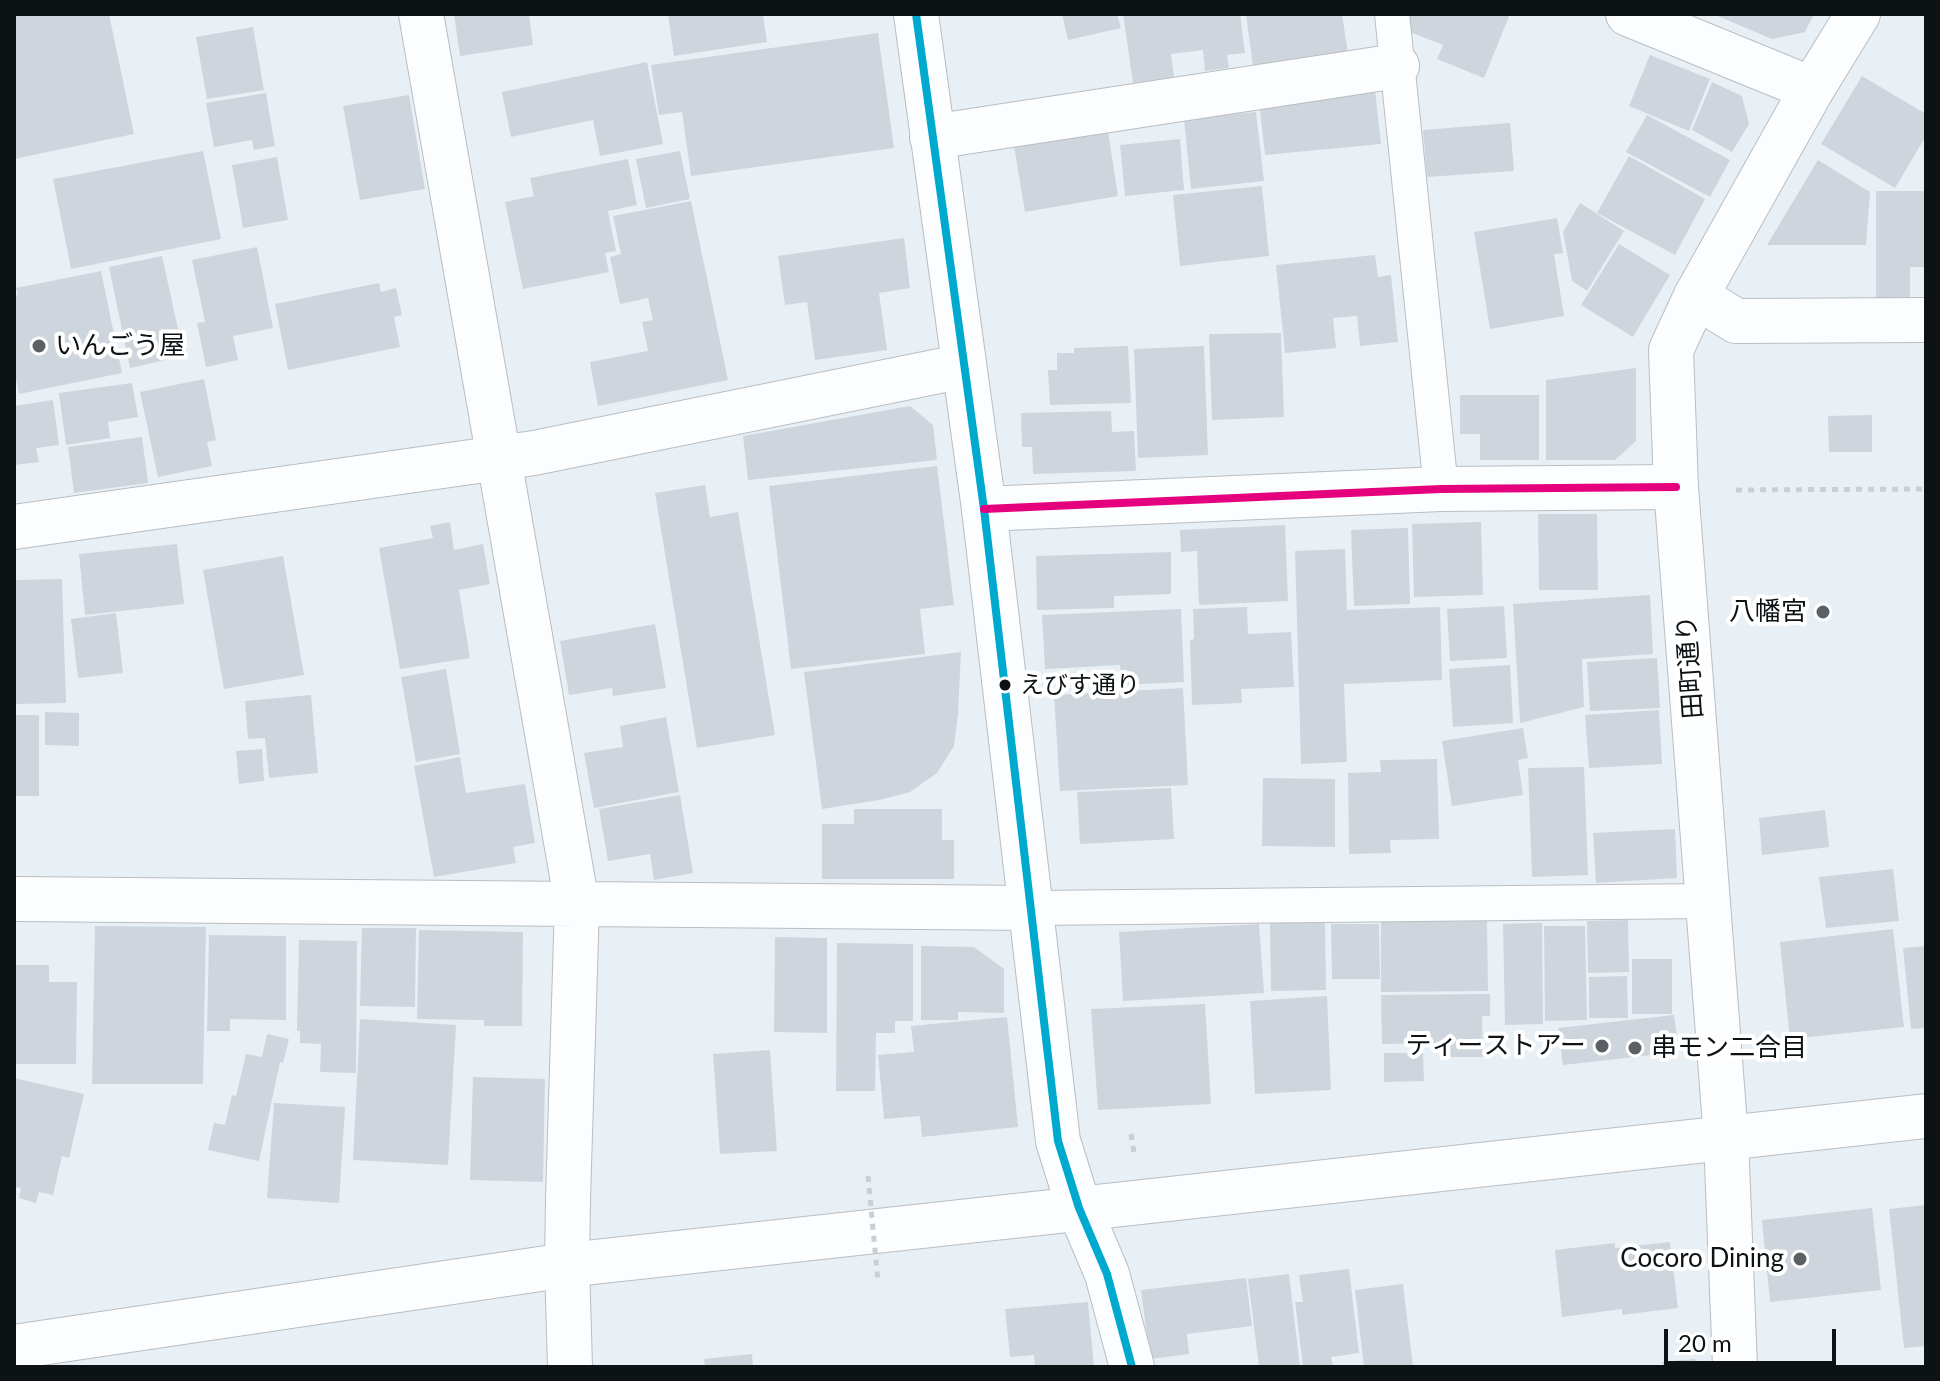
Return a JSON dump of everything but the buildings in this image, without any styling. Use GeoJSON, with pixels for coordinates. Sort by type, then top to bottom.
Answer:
{"type":"FeatureCollection","features":[{"type":"Feature","properties":{"kind":"street"},"geometry":{"type":"LineString","coordinates":[[421,14],[577,904],[567,1265],[570,1367]]}},
{"type":"Feature","properties":{"kind":"street"},"geometry":{"type":"LineString","coordinates":[[916,14],[984,509],[1058,1141],[1079,1208],[1107,1274],[1132,1367]]}},
{"type":"Feature","properties":{"kind":"street"},"geometry":{"type":"LineString","coordinates":[[1628,14],[1812,89]]}},
{"type":"Feature","properties":{"kind":"street","name":"田町通り"},"geometry":{"type":"LineString","coordinates":[[1735,1367],[1726,1138],[1676,487],[1671,350],[1696,296],[1812,89],[1858,14]]}},
{"type":"Feature","properties":{"kind":"street"},"geometry":{"type":"LineString","coordinates":[[932,137],[1397,66]]}},
{"type":"Feature","properties":{"kind":"street"},"geometry":{"type":"LineString","coordinates":[[1696,296],[1736,321],[1926,320]]}},
{"type":"Feature","properties":{"kind":"street"},"geometry":{"type":"LineString","coordinates":[[14,527],[500,459],[964,366]]}},
{"type":"Feature","properties":{"kind":"street"},"geometry":{"type":"LineString","coordinates":[[984,509],[1441,489],[1676,487]]}},
{"type":"Feature","properties":{"kind":"street"},"geometry":{"type":"LineString","coordinates":[[14,899],[1032,908]]}},
{"type":"Feature","properties":{"kind":"street"},"geometry":{"type":"LineString","coordinates":[[14,1347],[567,1265],[1926,1116]]}},
{"type":"Feature","properties":{"kind":"lane"},"geometry":{"type":"LineString","coordinates":[[1392,14],[1441,489]]}},
{"type":"Feature","properties":{"kind":"lane"},"geometry":{"type":"LineString","coordinates":[[1032,908],[1707,901]]}},
{"type":"Feature","properties":{"kind":"path"},"geometry":{"type":"LineString","coordinates":[[1736,490],[1926,489]]}},
{"type":"Feature","properties":{"kind":"path"},"geometry":{"type":"LineString","coordinates":[[868,1176],[878,1282]]}},
{"type":"Feature","properties":{"kind":"transit line"},"geometry":{"type":"LineString","coordinates":[[916,14],[984,509],[1058,1141],[1079,1208],[1107,1274],[1132,1367]]}},
{"type":"Feature","properties":{"kind":"transit line"},"geometry":{"type":"LineString","coordinates":[[984,509],[1441,489],[1676,487]]}},
{"type":"Feature","properties":{"kind":"place","name":"いんごう屋"},"geometry":{"type":"Point","coordinates":[39,346]}},
{"type":"Feature","properties":{"kind":"place","name":"八幡宮"},"geometry":{"type":"Point","coordinates":[1823,612]}},
{"type":"Feature","properties":{"kind":"place","name":"えびす通り"},"geometry":{"type":"Point","coordinates":[1005,685]}},
{"type":"Feature","properties":{"kind":"place","name":"ティーストアー"},"geometry":{"type":"Point","coordinates":[1602,1046]}},
{"type":"Feature","properties":{"kind":"place","name":"串モン二合目"},"geometry":{"type":"Point","coordinates":[1635,1048]}},
{"type":"Feature","properties":{"kind":"place","name":"Cocoro Dining"},"geometry":{"type":"Point","coordinates":[1800,1259]}}]}
